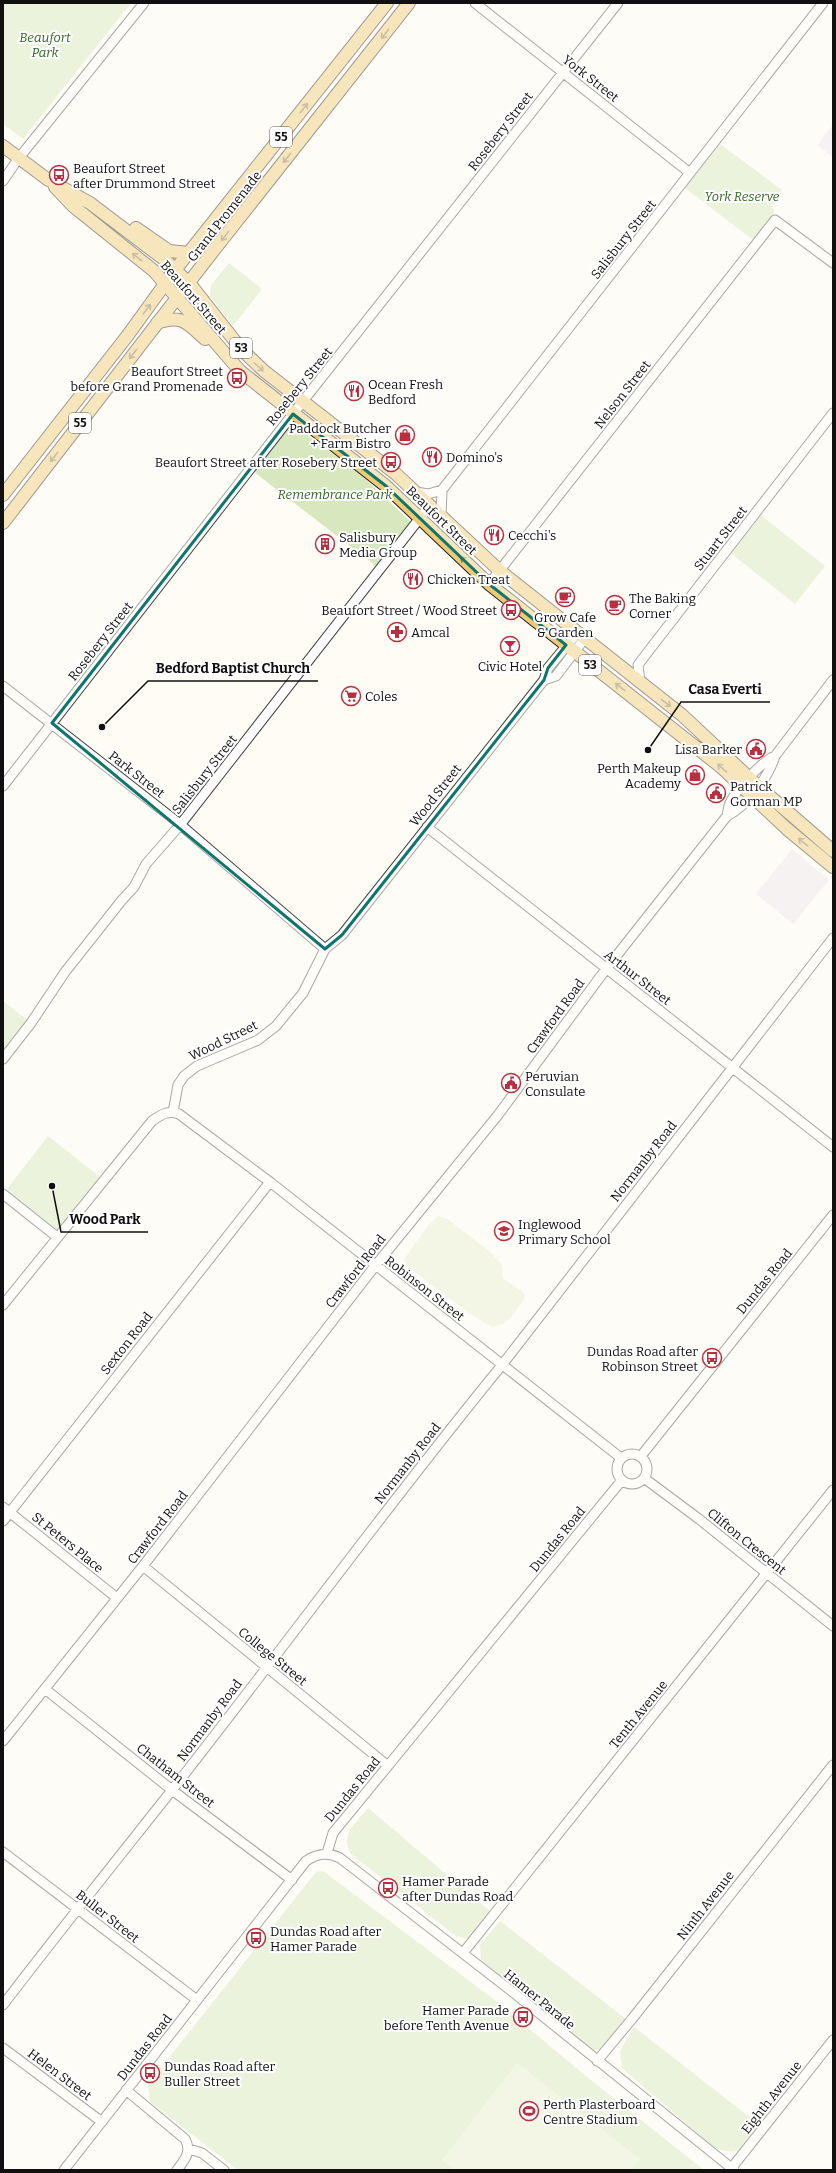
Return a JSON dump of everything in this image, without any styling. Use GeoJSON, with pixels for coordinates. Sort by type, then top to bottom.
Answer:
{"type":"FeatureCollection","features":[{"type":"Feature","properties":{"kind":"main road","name":"Grand Promenade"},"geometry":{"type":"LineString","coordinates":[[3,495],[128,335],[175,270],[387,3]]}},
{"type":"Feature","properties":{"kind":"main road","name":"Grand Promenade"},"geometry":{"type":"LineString","coordinates":[[3,523],[157,323],[190,284],[232,228],[409,3]]}},
{"type":"Feature","properties":{"kind":"main road","name":"Beaufort Street"},"geometry":{"type":"LineString","coordinates":[[3,146],[18,159],[47,179],[90,203],[165,260],[190,284],[252,361],[302,402],[369,452],[416,492],[500,571],[692,724],[750,787],[833,867]]}},
{"type":"Feature","properties":{"kind":"main road","name":"Beaufort Street"},"geometry":{"type":"LineString","coordinates":[[47,179],[73,206],[154,271],[240,372],[386,486],[489,584],[721,767],[750,787],[833,851]]}},
{"type":"Feature","properties":{"kind":"main road"},"geometry":{"type":"LineString","coordinates":[[90,203],[105,206],[169,252],[190,252]]}},
{"type":"Feature","properties":{"kind":"main road"},"geometry":{"type":"LineString","coordinates":[[157,323],[169,319],[184,321],[223,352]]}},
{"type":"Feature","properties":{"kind":"street"},"geometry":{"type":"LineString","coordinates":[[3,181],[18,159],[144,3]]}},
{"type":"Feature","properties":{"kind":"street","name":"York Street"},"geometry":{"type":"LineString","coordinates":[[475,3],[690,173]]}},
{"type":"Feature","properties":{"kind":"street","name":"Rosebery Street"},"geometry":{"type":"LineString","coordinates":[[3,786],[302,402],[618,3]]}},
{"type":"Feature","properties":{"kind":"street","name":"Salisbury Street"},"geometry":{"type":"LineString","coordinates":[[442,490],[824,3]]}},
{"type":"Feature","properties":{"kind":"street","name":"Nelson Street"},"geometry":{"type":"LineString","coordinates":[[489,584],[775,220],[831,258]]}},
{"type":"Feature","properties":{"kind":"street","name":"Stuart Street"},"geometry":{"type":"LineString","coordinates":[[640,683],[638,665],[833,413]]}},
{"type":"Feature","properties":{"kind":"street"},"geometry":{"type":"LineString","coordinates":[[416,492],[428,494],[442,490],[441,516]]}},
{"type":"Feature","properties":{"kind":"street","name":"Salisbury Street"},"geometry":{"type":"LineString","coordinates":[[3,1059],[31,1023],[65,972],[122,900],[134,888],[146,864],[180,825],[430,505]]}},
{"type":"Feature","properties":{"kind":"street","name":"Wood Street"},"geometry":{"type":"LineString","coordinates":[[173,1112],[178,1085],[190,1069],[258,1040],[276,1026],[303,993],[325,949],[342,935],[544,680],[556,676],[570,649],[581,635]]}},
{"type":"Feature","properties":{"kind":"street","name":"Crawford Road"},"geometry":{"type":"LineString","coordinates":[[3,1741],[143,1566],[375,1266],[498,1115],[606,969],[727,816],[737,810],[750,787],[771,767],[775,756],[833,680]]}},
{"type":"Feature","properties":{"kind":"street","name":"Park Street"},"geometry":{"type":"LineString","coordinates":[[3,686],[180,825],[325,949]]}},
{"type":"Feature","properties":{"kind":"street","name":"Arthur Street"},"geometry":{"type":"LineString","coordinates":[[427,828],[833,1147]]}},
{"type":"Feature","properties":{"kind":"street","name":"Normanby Road"},"geometry":{"type":"LineString","coordinates":[[3,2005],[172,1790],[453,1424],[502,1365],[833,938]]}},
{"type":"Feature","properties":{"kind":"street"},"geometry":{"type":"LineString","coordinates":[[3,1305],[152,1120],[163,1113],[173,1112]]}},
{"type":"Feature","properties":{"kind":"street","name":"Robinson Street"},"geometry":{"type":"LineString","coordinates":[[173,1112],[179,1114],[270,1182],[621,1458]]}},
{"type":"Feature","properties":{"kind":"street","name":"Sexton Road"},"geometry":{"type":"LineString","coordinates":[[3,1521],[6,1510],[270,1182]]}},
{"type":"Feature","properties":{"kind":"street"},"geometry":{"type":"LineString","coordinates":[[3,1194],[57,1238]]}},
{"type":"Feature","properties":{"kind":"street","name":"Dundas Road"},"geometry":{"type":"LineString","coordinates":[[641,1456],[833,1215]]}},
{"type":"Feature","properties":{"kind":"street"},"geometry":{"type":"LineString","coordinates":[[630,1454],[641,1456],[646,1464],[644,1478],[633,1484],[622,1480],[617,1469],[621,1458],[630,1454]]}},
{"type":"Feature","properties":{"kind":"street","name":"Clifton Crescent"},"geometry":{"type":"LineString","coordinates":[[644,1478],[699,1519],[833,1626]]}},
{"type":"Feature","properties":{"kind":"street","name":"Dundas Road"},"geometry":{"type":"LineString","coordinates":[[64,2170],[306,1861],[313,1856],[327,1853],[334,1832],[622,1480]]}},
{"type":"Feature","properties":{"kind":"street","name":"Tenth Avenue"},"geometry":{"type":"LineString","coordinates":[[463,1954],[833,1490]]}},
{"type":"Feature","properties":{"kind":"street","name":"St Peters Place"},"geometry":{"type":"LineString","coordinates":[[6,1510],[117,1598]]}},
{"type":"Feature","properties":{"kind":"street","name":"College Street"},"geometry":{"type":"LineString","coordinates":[[143,1566],[388,1766]]}},
{"type":"Feature","properties":{"kind":"street","name":"Chatham Street"},"geometry":{"type":"LineString","coordinates":[[45,1688],[172,1790],[292,1880]]}},
{"type":"Feature","properties":{"kind":"street","name":"Ninth Avenue"},"geometry":{"type":"LineString","coordinates":[[597,2061],[833,1765]]}},
{"type":"Feature","properties":{"kind":"street","name":"Buller Street"},"geometry":{"type":"LineString","coordinates":[[3,1852],[197,2000]]}},
{"type":"Feature","properties":{"kind":"street","name":"Hamer Parade"},"geometry":{"type":"LineString","coordinates":[[327,1853],[340,1858],[463,1954],[732,2170]]}},
{"type":"Feature","properties":{"kind":"street","name":"Eighth Avenue"},"geometry":{"type":"LineString","coordinates":[[732,2170],[833,2040]]}},
{"type":"Feature","properties":{"kind":"street","name":"Helen Street"},"geometry":{"type":"LineString","coordinates":[[3,2048],[102,2122]]}},
{"type":"Feature","properties":{"kind":"street"},"geometry":{"type":"LineString","coordinates":[[126,2090],[181,2135],[187,2143],[188,2149],[184,2161],[178,2170]]}},
{"type":"Feature","properties":{"kind":"street"},"geometry":{"type":"LineString","coordinates":[[188,2149],[202,2153],[224,2170]]}},
{"type":"Feature","properties":{"kind":"highlighted area"},"geometry":{"type":"Polygon","coordinates":[[[293,414],[386,486],[489,584],[566,645],[548,668],[544,680],[342,935],[325,949],[52,723],[293,414]]]}},
{"type":"Feature","properties":{"kind":"shaded area"},"geometry":{"type":"Polygon","coordinates":[[[833,125],[833,157],[817,145],[833,125]]]}},
{"type":"Feature","properties":{"kind":"shaded area"},"geometry":{"type":"Polygon","coordinates":[[[792,849],[829,880],[793,924],[756,894],[792,849]]]}},
{"type":"Feature","properties":{"kind":"green space","name":"Beaufort Park"},"geometry":{"type":"Polygon","coordinates":[[[3,3],[131,3],[23,139],[3,124],[3,3]]]}},
{"type":"Feature","properties":{"kind":"green space","name":"York Reserve"},"geometry":{"type":"Polygon","coordinates":[[[716,141],[782,190],[772,204],[775,220],[757,243],[681,185],[716,141]]]}},
{"type":"Feature","properties":{"kind":"green space"},"geometry":{"type":"Polygon","coordinates":[[[229,263],[262,289],[233,326],[210,296],[211,285],[229,263]]]}},
{"type":"Feature","properties":{"kind":"green space","name":"Remembrance Park"},"geometry":{"type":"Polygon","coordinates":[[[288,421],[358,472],[414,525],[380,569],[250,469],[288,421]]]}},
{"type":"Feature","properties":{"kind":"green space"},"geometry":{"type":"Polygon","coordinates":[[[757,512],[825,566],[795,604],[727,550],[757,512]]]}},
{"type":"Feature","properties":{"kind":"green space"},"geometry":{"type":"Polygon","coordinates":[[[3,1001],[31,1023],[3,1059],[3,1001]]]}},
{"type":"Feature","properties":{"kind":"green space"},"geometry":{"type":"Polygon","coordinates":[[[48,1136],[101,1178],[57,1237],[3,1194],[48,1136]]]}},
{"type":"Feature","properties":{"kind":"green space"},"geometry":{"type":"Polygon","coordinates":[[[438,1216],[446,1218],[489,1251],[502,1265],[503,1278],[524,1293],[525,1298],[508,1320],[498,1326],[492,1327],[469,1313],[408,1267],[404,1260],[429,1224],[438,1216]]]}},
{"type":"Feature","properties":{"kind":"green space"},"geometry":{"type":"Polygon","coordinates":[[[368,1808],[491,1912],[469,1939],[456,1936],[351,1854],[347,1841],[348,1835],[354,1824],[368,1808]]]}},
{"type":"Feature","properties":{"kind":"green space"},"geometry":{"type":"Polygon","coordinates":[[[323,1871],[496,2001],[587,2077],[704,2170],[238,2170],[150,2102],[148,2084],[316,1872],[323,1871]]]}},
{"type":"Feature","properties":{"kind":"green space"},"geometry":{"type":"Polygon","coordinates":[[[500,1921],[626,2019],[601,2049],[589,2051],[481,1960],[480,1944],[500,1921]]]}},
{"type":"Feature","properties":{"kind":"green space"},"geometry":{"type":"Polygon","coordinates":[[[634,2027],[761,2126],[746,2145],[736,2151],[730,2152],[713,2147],[622,2068],[620,2051],[634,2027]]]}},
{"type":"Feature","properties":{"kind":"green space","name":"Perth Plasterboard Centre Stadium"},"geometry":{"type":"Polygon","coordinates":[[[517,2063],[640,2159],[631,2170],[455,2170],[442,2160],[517,2063]]]}},
{"type":"Feature","properties":{"kind":"place","name":"Beaufort Street after Drummond Street"},"geometry":{"type":"Point","coordinates":[59,175]}},
{"type":"Feature","properties":{"kind":"place","name":"Beaufort Street before Grand Promenade"},"geometry":{"type":"Point","coordinates":[237,378]}},
{"type":"Feature","properties":{"kind":"place","name":"Ocean Fresh Bedford"},"geometry":{"type":"Point","coordinates":[354,391]}},
{"type":"Feature","properties":{"kind":"place","name":"Paddock Butcher + Farm Bistro"},"geometry":{"type":"Point","coordinates":[405,435]}},
{"type":"Feature","properties":{"kind":"place","name":"Domino's"},"geometry":{"type":"Point","coordinates":[432,457]}},
{"type":"Feature","properties":{"kind":"place","name":"Beaufort Street after Rosebery Street"},"geometry":{"type":"Point","coordinates":[391,462]}},
{"type":"Feature","properties":{"kind":"place","name":"Cecchi's"},"geometry":{"type":"Point","coordinates":[494,535]}},
{"type":"Feature","properties":{"kind":"place","name":"Salisbury Media Group"},"geometry":{"type":"Point","coordinates":[325,544]}},
{"type":"Feature","properties":{"kind":"place","name":"Chicken Treat"},"geometry":{"type":"Point","coordinates":[413,579]}},
{"type":"Feature","properties":{"kind":"place","name":"Grow Cafe & Garden"},"geometry":{"type":"Point","coordinates":[565,597]}},
{"type":"Feature","properties":{"kind":"place","name":"The Baking Corner"},"geometry":{"type":"Point","coordinates":[615,605]}},
{"type":"Feature","properties":{"kind":"place","name":"Beaufort Street / Wood Street"},"geometry":{"type":"Point","coordinates":[511,610]}},
{"type":"Feature","properties":{"kind":"place","name":"Amcal"},"geometry":{"type":"Point","coordinates":[397,632]}},
{"type":"Feature","properties":{"kind":"place","name":"Civic Hotel"},"geometry":{"type":"Point","coordinates":[510,646]}},
{"type":"Feature","properties":{"kind":"place","name":"Coles"},"geometry":{"type":"Point","coordinates":[351,696]}},
{"type":"Feature","properties":{"kind":"place","name":"Bedford Baptist Church"},"geometry":{"type":"Point","coordinates":[102,727]}},
{"type":"Feature","properties":{"kind":"place","name":"Lisa Barker"},"geometry":{"type":"Point","coordinates":[756,749]}},
{"type":"Feature","properties":{"kind":"place","name":"Casa Everti"},"geometry":{"type":"Point","coordinates":[648,750]}},
{"type":"Feature","properties":{"kind":"place","name":"Perth Makeup Academy"},"geometry":{"type":"Point","coordinates":[695,775]}},
{"type":"Feature","properties":{"kind":"place","name":"Patrick Gorman MP"},"geometry":{"type":"Point","coordinates":[716,793]}},
{"type":"Feature","properties":{"kind":"place","name":"Peruvian Consulate"},"geometry":{"type":"Point","coordinates":[511,1083]}},
{"type":"Feature","properties":{"kind":"place","name":"Wood Park"},"geometry":{"type":"Point","coordinates":[52,1186]}},
{"type":"Feature","properties":{"kind":"place","name":"Inglewood Primary School"},"geometry":{"type":"Point","coordinates":[504,1231]}},
{"type":"Feature","properties":{"kind":"place","name":"Dundas Road after Robinson Street"},"geometry":{"type":"Point","coordinates":[712,1358]}},
{"type":"Feature","properties":{"kind":"place","name":"Hamer Parade after Dundas Road"},"geometry":{"type":"Point","coordinates":[388,1888]}},
{"type":"Feature","properties":{"kind":"place","name":"Dundas Road after Hamer Parade"},"geometry":{"type":"Point","coordinates":[256,1938]}},
{"type":"Feature","properties":{"kind":"place","name":"Hamer Parade before Tenth Avenue"},"geometry":{"type":"Point","coordinates":[523,2017]}},
{"type":"Feature","properties":{"kind":"place","name":"Dundas Road after Buller Street"},"geometry":{"type":"Point","coordinates":[150,2073]}},
{"type":"Feature","properties":{"kind":"place","name":"Perth Plasterboard Centre Stadium"},"geometry":{"type":"Point","coordinates":[529,2111]}}]}
